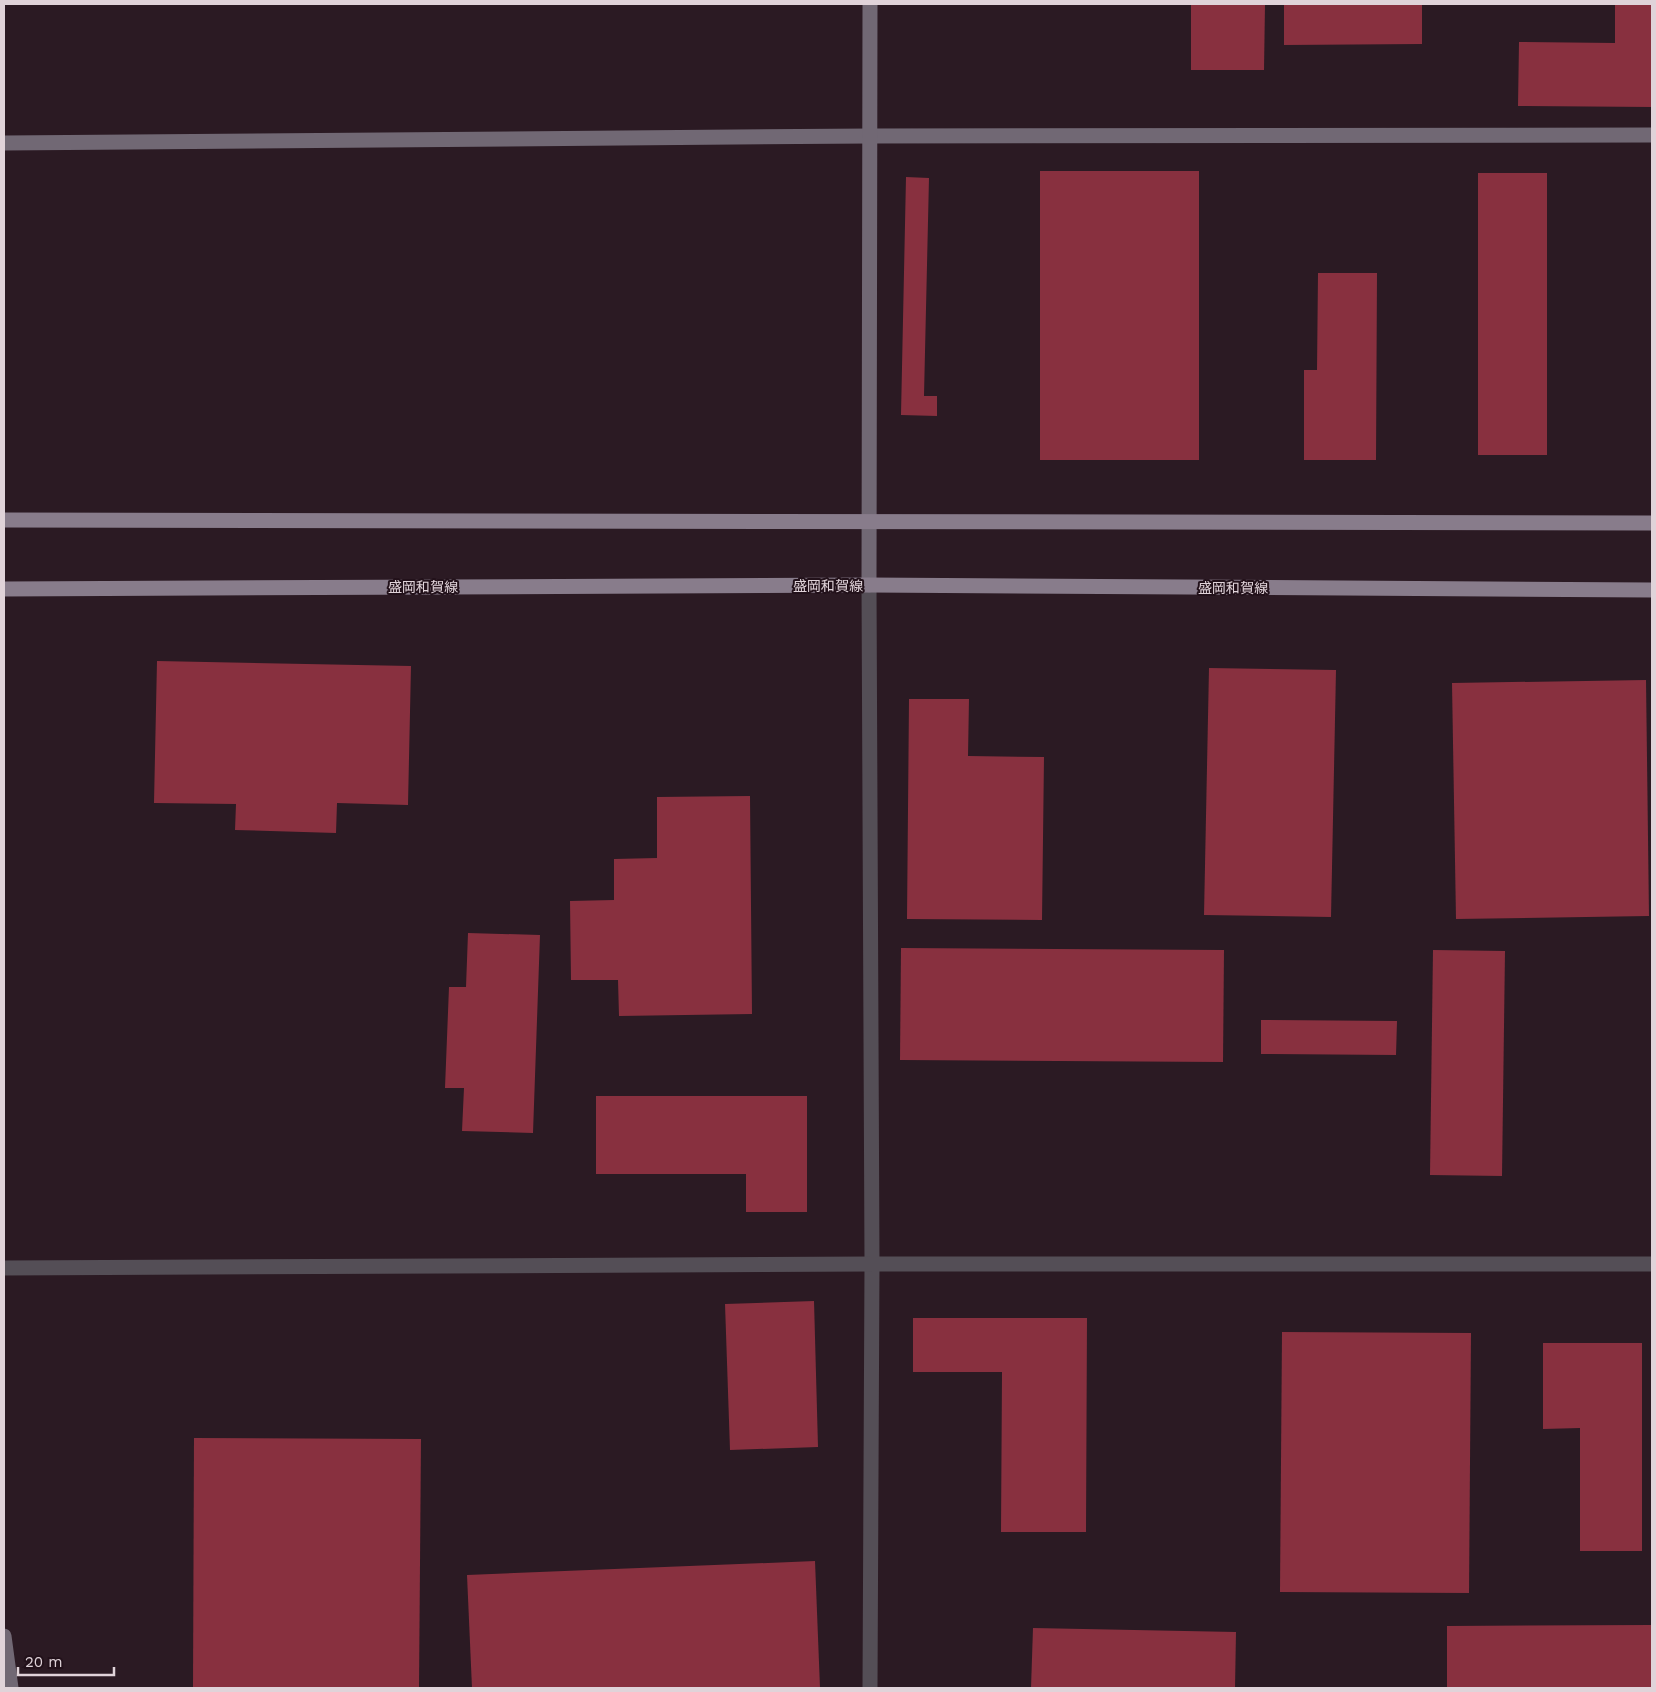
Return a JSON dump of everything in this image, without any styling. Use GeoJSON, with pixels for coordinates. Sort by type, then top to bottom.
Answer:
{"type":"FeatureCollection","features":[{"type":"Feature","properties":{"kind":"main road"},"geometry":{"type":"LineString","coordinates":[[4,520],[1652,523]]}},
{"type":"Feature","properties":{"kind":"main road","name":"盛岡和賀線"},"geometry":{"type":"LineString","coordinates":[[4,589],[869,585],[1652,590]]}},
{"type":"Feature","properties":{"kind":"street"},"geometry":{"type":"LineString","coordinates":[[870,4],[869,585],[872,1264],[870,1688]]}},
{"type":"Feature","properties":{"kind":"street"},"geometry":{"type":"LineString","coordinates":[[4,143],[870,136],[1652,134]]}},
{"type":"Feature","properties":{"kind":"street"},"geometry":{"type":"LineString","coordinates":[[4,1268],[872,1264],[1652,1264]]}},
{"type":"Feature","properties":{"kind":"street"},"geometry":{"type":"LineString","coordinates":[[4,1636],[11,1688]]}},
{"type":"Feature","properties":{"kind":"building"},"geometry":{"type":"Polygon","coordinates":[[[1191,4],[1265,4],[1264,70],[1191,70],[1191,4]]]}},
{"type":"Feature","properties":{"kind":"building"},"geometry":{"type":"Polygon","coordinates":[[[1284,4],[1422,4],[1422,44],[1284,45],[1284,4]]]}},
{"type":"Feature","properties":{"kind":"building"},"geometry":{"type":"Polygon","coordinates":[[[1615,4],[1652,4],[1652,107],[1518,106],[1519,42],[1615,43],[1615,4]]]}},
{"type":"Feature","properties":{"kind":"building"},"geometry":{"type":"Polygon","coordinates":[[[1040,171],[1199,171],[1199,460],[1040,460],[1040,171]]]}},
{"type":"Feature","properties":{"kind":"building"},"geometry":{"type":"Polygon","coordinates":[[[1478,173],[1547,173],[1547,455],[1478,455],[1478,173]]]}},
{"type":"Feature","properties":{"kind":"building"},"geometry":{"type":"Polygon","coordinates":[[[906,177],[929,178],[924,396],[937,396],[937,416],[901,415],[906,177]]]}},
{"type":"Feature","properties":{"kind":"building"},"geometry":{"type":"Polygon","coordinates":[[[1318,273],[1377,273],[1376,460],[1304,460],[1304,370],[1317,370],[1318,273]]]}},
{"type":"Feature","properties":{"kind":"building"},"geometry":{"type":"Polygon","coordinates":[[[157,661],[411,666],[408,805],[337,803],[336,833],[235,830],[236,804],[154,803],[157,661]]]}},
{"type":"Feature","properties":{"kind":"building"},"geometry":{"type":"Polygon","coordinates":[[[1209,668],[1336,670],[1331,917],[1204,915],[1209,668]]]}},
{"type":"Feature","properties":{"kind":"building"},"geometry":{"type":"Polygon","coordinates":[[[1646,680],[1649,916],[1456,919],[1452,683],[1646,680]]]}},
{"type":"Feature","properties":{"kind":"building"},"geometry":{"type":"Polygon","coordinates":[[[909,699],[969,699],[968,756],[1044,757],[1042,920],[907,919],[909,699]]]}},
{"type":"Feature","properties":{"kind":"building"},"geometry":{"type":"Polygon","coordinates":[[[750,796],[752,1014],[619,1016],[618,980],[571,980],[570,901],[614,900],[614,859],[657,858],[657,797],[750,796]]]}},
{"type":"Feature","properties":{"kind":"building"},"geometry":{"type":"Polygon","coordinates":[[[468,933],[540,935],[533,1133],[462,1131],[464,1088],[445,1088],[449,987],[466,987],[468,933]]]}},
{"type":"Feature","properties":{"kind":"building"},"geometry":{"type":"Polygon","coordinates":[[[901,948],[1224,950],[1223,1062],[900,1060],[901,948]]]}},
{"type":"Feature","properties":{"kind":"building"},"geometry":{"type":"Polygon","coordinates":[[[1433,950],[1505,951],[1502,1176],[1430,1175],[1433,950]]]}},
{"type":"Feature","properties":{"kind":"building"},"geometry":{"type":"Polygon","coordinates":[[[1261,1020],[1397,1021],[1396,1055],[1261,1054],[1261,1020]]]}},
{"type":"Feature","properties":{"kind":"building"},"geometry":{"type":"Polygon","coordinates":[[[596,1096],[807,1096],[807,1212],[746,1212],[746,1174],[596,1174],[596,1096]]]}},
{"type":"Feature","properties":{"kind":"building"},"geometry":{"type":"Polygon","coordinates":[[[814,1301],[818,1447],[730,1450],[725,1304],[814,1301]]]}},
{"type":"Feature","properties":{"kind":"building"},"geometry":{"type":"Polygon","coordinates":[[[913,1318],[1087,1318],[1086,1532],[1001,1532],[1002,1372],[913,1372],[913,1318]]]}},
{"type":"Feature","properties":{"kind":"building"},"geometry":{"type":"Polygon","coordinates":[[[1282,1332],[1471,1333],[1469,1593],[1280,1592],[1282,1332]]]}},
{"type":"Feature","properties":{"kind":"building"},"geometry":{"type":"Polygon","coordinates":[[[1543,1343],[1642,1343],[1642,1551],[1580,1551],[1580,1428],[1543,1429],[1543,1343]]]}},
{"type":"Feature","properties":{"kind":"building"},"geometry":{"type":"Polygon","coordinates":[[[194,1438],[421,1439],[419,1688],[193,1688],[194,1438]]]}},
{"type":"Feature","properties":{"kind":"building"},"geometry":{"type":"Polygon","coordinates":[[[815,1561],[820,1688],[472,1688],[467,1575],[815,1561]]]}},
{"type":"Feature","properties":{"kind":"building"},"geometry":{"type":"Polygon","coordinates":[[[1652,1625],[1652,1688],[1447,1688],[1447,1626],[1652,1625]]]}},
{"type":"Feature","properties":{"kind":"building"},"geometry":{"type":"Polygon","coordinates":[[[1033,1628],[1236,1632],[1235,1688],[1031,1688],[1033,1628]]]}}]}
